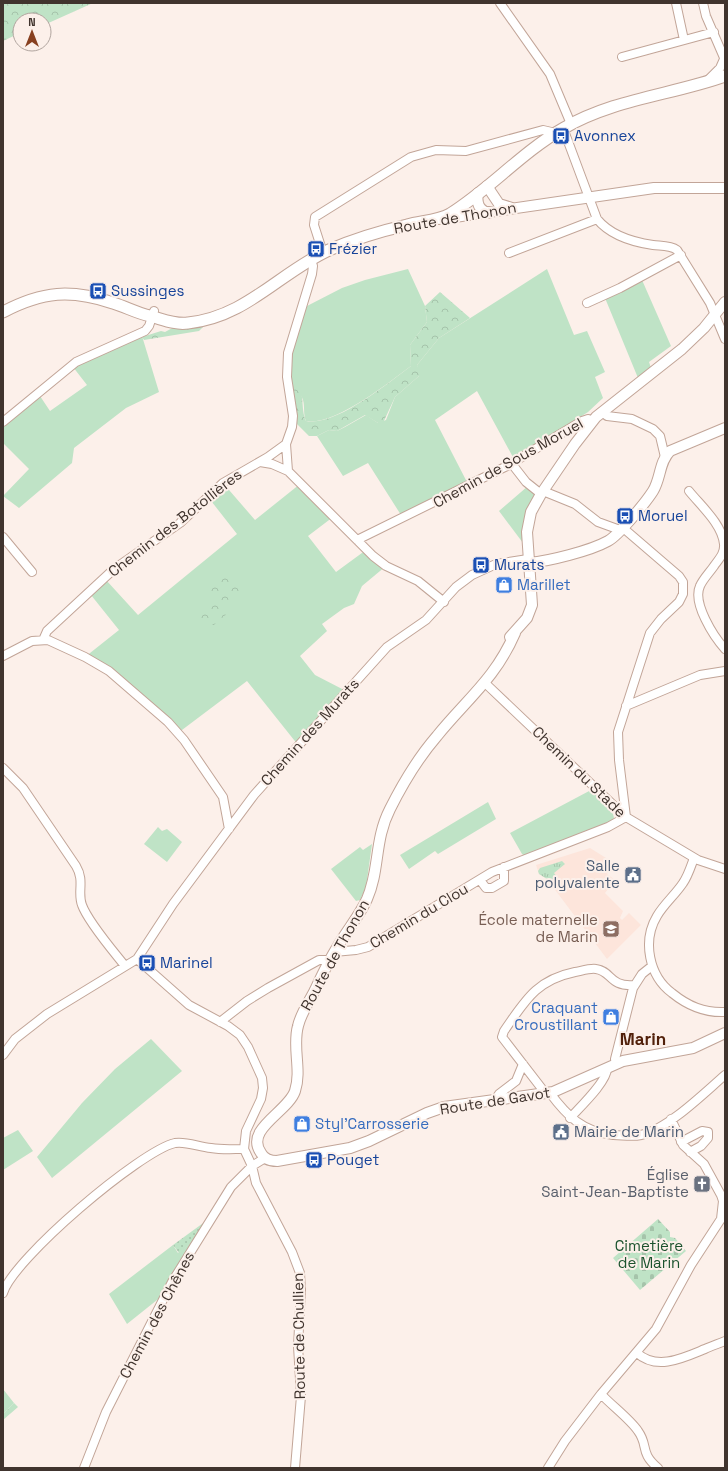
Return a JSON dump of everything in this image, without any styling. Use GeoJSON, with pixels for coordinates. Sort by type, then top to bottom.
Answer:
{"type":"FeatureCollection","features":[{"type":"Feature","properties":{"kind":"main road"},"geometry":{"type":"LineString","coordinates":[[435,220],[450,214],[563,128],[613,106],[725,76]]}},
{"type":"Feature","properties":{"kind":"main road","name":"Route de Thonon"},"geometry":{"type":"LineString","coordinates":[[3,312],[33,298],[58,293],[84,295],[114,303],[133,312],[153,314],[183,324],[207,319],[223,315],[241,307],[323,253],[384,231],[435,220]]}},
{"type":"Feature","properties":{"kind":"street"},"geometry":{"type":"LineString","coordinates":[[500,3],[550,74],[563,128],[597,219],[625,238],[636,242],[673,248],[681,256],[707,296],[716,314],[725,339]]}},
{"type":"Feature","properties":{"kind":"street"},"geometry":{"type":"LineString","coordinates":[[676,3],[684,40]]}},
{"type":"Feature","properties":{"kind":"street"},"geometry":{"type":"LineString","coordinates":[[703,3],[706,16],[725,60],[707,82]]}},
{"type":"Feature","properties":{"kind":"street"},"geometry":{"type":"LineString","coordinates":[[622,57],[714,32]]}},
{"type":"Feature","properties":{"kind":"street"},"geometry":{"type":"LineString","coordinates":[[323,253],[314,225],[315,217],[403,161],[433,150],[466,151],[540,131],[563,128]]}},
{"type":"Feature","properties":{"kind":"street"},"geometry":{"type":"LineString","coordinates":[[487,186],[499,204],[504,207],[514,208]]}},
{"type":"Feature","properties":{"kind":"street","name":"Route de Thonon"},"geometry":{"type":"LineString","coordinates":[[435,220],[666,187],[725,188]]}},
{"type":"Feature","properties":{"kind":"street"},"geometry":{"type":"LineString","coordinates":[[478,193],[477,200],[480,208],[489,213]]}},
{"type":"Feature","properties":{"kind":"street"},"geometry":{"type":"LineString","coordinates":[[509,253],[597,219]]}},
{"type":"Feature","properties":{"kind":"street"},"geometry":{"type":"LineString","coordinates":[[587,303],[620,288],[681,256]]}},
{"type":"Feature","properties":{"kind":"street"},"geometry":{"type":"LineString","coordinates":[[311,260],[313,266],[312,274],[288,353],[287,377],[293,422],[286,444],[288,471],[364,547],[383,563],[418,581],[444,602]]}},
{"type":"Feature","properties":{"kind":"street","name":"Route de Thonon"},"geometry":{"type":"LineString","coordinates":[[265,1158],[258,1148],[258,1137],[263,1126],[289,1102],[295,1090],[297,1028],[332,956],[368,898],[373,880],[379,837],[390,809],[420,758],[459,711],[468,694],[483,681],[500,650],[527,618],[532,605],[528,561],[528,525],[531,512],[542,492],[594,420],[602,412],[682,349],[716,314],[725,302]]}},
{"type":"Feature","properties":{"kind":"street"},"geometry":{"type":"LineString","coordinates":[[3,422],[80,359],[145,331],[153,314]]}},
{"type":"Feature","properties":{"kind":"street"},"geometry":{"type":"LineString","coordinates":[[602,412],[607,416],[632,419],[654,429],[660,436],[665,457]]}},
{"type":"Feature","properties":{"kind":"street","name":"Chemin de Sous Moruel"},"geometry":{"type":"LineString","coordinates":[[357,540],[381,527],[454,494],[512,464],[578,422],[586,419],[594,420]]}},
{"type":"Feature","properties":{"kind":"street"},"geometry":{"type":"LineString","coordinates":[[528,561],[567,555],[603,543],[612,538],[654,489],[665,457],[673,450],[725,428]]}},
{"type":"Feature","properties":{"kind":"street","name":"Chemin des Botollières"},"geometry":{"type":"LineString","coordinates":[[43,640],[44,635],[51,628],[114,569],[180,523],[228,479],[260,462],[286,444]]}},
{"type":"Feature","properties":{"kind":"street","name":"Chemin des Botollières"},"geometry":{"type":"LineString","coordinates":[[260,462],[272,464],[288,471]]}},
{"type":"Feature","properties":{"kind":"street"},"geometry":{"type":"LineString","coordinates":[[512,464],[526,482],[542,492],[575,504],[598,522],[621,529],[679,576],[683,582],[684,590],[682,598],[661,619],[650,633],[618,732],[617,740],[626,817]]}},
{"type":"Feature","properties":{"kind":"street"},"geometry":{"type":"LineString","coordinates":[[689,491],[716,525],[723,540],[723,553],[701,583],[698,594],[704,615],[715,636],[725,649]]}},
{"type":"Feature","properties":{"kind":"street"},"geometry":{"type":"LineString","coordinates":[[3,537],[32,572]]}},
{"type":"Feature","properties":{"kind":"street","name":"Chemin des Murats"},"geometry":{"type":"LineString","coordinates":[[137,959],[173,904],[264,783],[378,656],[394,641],[426,620],[460,584],[483,569],[501,562],[528,561]]}},
{"type":"Feature","properties":{"kind":"street"},"geometry":{"type":"LineString","coordinates":[[4,654],[26,644],[43,640],[67,648],[103,667],[173,728],[221,793],[226,805],[229,829]]}},
{"type":"Feature","properties":{"kind":"street"},"geometry":{"type":"LineString","coordinates":[[626,706],[700,675],[725,671]]}},
{"type":"Feature","properties":{"kind":"street","name":"Chemin du Stade"},"geometry":{"type":"LineString","coordinates":[[483,681],[626,817],[694,858],[725,869]]}},
{"type":"Feature","properties":{"kind":"street"},"geometry":{"type":"LineString","coordinates":[[3,768],[23,788],[76,866],[81,879],[82,907],[125,966]]}},
{"type":"Feature","properties":{"kind":"street","name":"Chemin du Clou"},"geometry":{"type":"LineString","coordinates":[[220,1022],[247,1001],[268,988],[322,959],[368,947],[504,867],[608,828],[626,817]]}},
{"type":"Feature","properties":{"kind":"street"},"geometry":{"type":"LineString","coordinates":[[694,858],[683,883],[654,920],[649,943],[649,952],[652,966],[658,978],[665,987],[693,1007],[708,1012],[725,1012]]}},
{"type":"Feature","properties":{"kind":"street","name":"Chemin du Clou"},"geometry":{"type":"LineString","coordinates":[[480,880],[486,888],[492,888],[504,880],[504,867]]}},
{"type":"Feature","properties":{"kind":"street"},"geometry":{"type":"LineString","coordinates":[[3,1055],[15,1039],[47,1014],[137,959],[188,1005],[232,1029],[243,1038],[263,1083],[261,1098],[245,1135],[244,1149],[213,1149],[179,1143],[167,1146],[148,1156],[95,1195],[63,1222],[11,1278],[3,1292]]}},
{"type":"Feature","properties":{"kind":"street"},"geometry":{"type":"LineString","coordinates":[[570,1118],[596,1088],[611,1066],[615,1058],[634,985],[642,974],[652,966]]}},
{"type":"Feature","properties":{"kind":"street"},"geometry":{"type":"LineString","coordinates":[[634,985],[617,984],[601,971],[593,969],[556,977],[533,991],[502,1035],[504,1041],[570,1118],[583,1126],[596,1131],[631,1136],[648,1132],[671,1119],[725,1075]]}},
{"type":"Feature","properties":{"kind":"street","name":"Route de Gavot"},"geometry":{"type":"LineString","coordinates":[[265,1158],[272,1161],[281,1161],[350,1148],[370,1141],[437,1109],[458,1104],[548,1093],[611,1066],[635,1058],[694,1048],[725,1033]]}},
{"type":"Feature","properties":{"kind":"street"},"geometry":{"type":"LineString","coordinates":[[495,1100],[499,1094],[516,1081],[523,1064]]}},
{"type":"Feature","properties":{"kind":"street"},"geometry":{"type":"LineString","coordinates":[[548,1468],[565,1441],[601,1394],[637,1353],[662,1320],[691,1265],[720,1224],[722,1215],[722,1198],[704,1164],[690,1152],[682,1142],[671,1119]]}},
{"type":"Feature","properties":{"kind":"street"},"geometry":{"type":"LineString","coordinates":[[682,1142],[702,1131],[708,1132],[708,1138],[701,1146],[690,1152]]}},
{"type":"Feature","properties":{"kind":"street","name":"Route de Chullien"},"geometry":{"type":"LineString","coordinates":[[244,1149],[252,1166],[256,1183],[294,1256],[301,1278],[298,1346],[301,1396],[295,1468]]}},
{"type":"Feature","properties":{"kind":"street","name":"Chemin des Chênes"},"geometry":{"type":"LineString","coordinates":[[84,1468],[106,1412],[141,1346],[166,1292],[227,1192],[252,1166],[265,1158]]}},
{"type":"Feature","properties":{"kind":"street"},"geometry":{"type":"LineString","coordinates":[[637,1353],[649,1361],[664,1362],[686,1358],[725,1341]]}},
{"type":"Feature","properties":{"kind":"street"},"geometry":{"type":"LineString","coordinates":[[601,1394],[637,1428],[642,1438],[646,1456],[658,1468]]}},
{"type":"Feature","properties":{"kind":"shaded area"},"geometry":{"type":"Polygon","coordinates":[[[590,848],[614,863],[607,874],[615,880],[605,893],[623,911],[620,918],[622,920],[629,913],[641,925],[607,959],[547,879],[539,874],[536,865],[590,848]]]}},
{"type":"Feature","properties":{"kind":"green space"},"geometry":{"type":"Polygon","coordinates":[[[3,3],[93,3],[52,21],[52,12],[12,12],[12,37],[3,41],[3,3]]]}},
{"type":"Feature","properties":{"kind":"green space"},"geometry":{"type":"Polygon","coordinates":[[[408,269],[425,306],[427,322],[410,345],[411,366],[361,402],[346,410],[318,421],[306,421],[303,400],[292,381],[290,363],[291,353],[307,306],[342,288],[365,280],[408,269]]]}},
{"type":"Feature","properties":{"kind":"green space"},"geometry":{"type":"Polygon","coordinates":[[[547,269],[574,335],[587,331],[605,372],[595,377],[603,398],[588,412],[514,459],[477,391],[435,420],[468,484],[401,515],[368,463],[343,476],[317,436],[329,430],[337,431],[366,415],[378,423],[386,420],[395,397],[419,376],[417,365],[439,338],[547,269]]]}},
{"type":"Feature","properties":{"kind":"green space"},"geometry":{"type":"Polygon","coordinates":[[[642,280],[671,346],[649,362],[651,368],[638,378],[605,298],[642,280]]]}},
{"type":"Feature","properties":{"kind":"green space"},"geometry":{"type":"Polygon","coordinates":[[[440,292],[470,318],[439,338],[417,365],[419,376],[395,397],[383,423],[378,423],[365,415],[337,431],[329,430],[317,436],[309,436],[297,424],[292,381],[295,380],[301,390],[303,411],[306,421],[318,421],[331,417],[346,411],[361,402],[411,366],[410,345],[427,322],[425,306],[440,292]]]}},
{"type":"Feature","properties":{"kind":"green space"},"geometry":{"type":"Polygon","coordinates":[[[202,325],[203,327],[199,331],[144,340],[142,337],[161,331],[165,332],[176,326],[202,325]]]}},
{"type":"Feature","properties":{"kind":"green space"},"geometry":{"type":"Polygon","coordinates":[[[142,336],[159,392],[126,408],[74,448],[72,463],[19,508],[3,496],[29,469],[3,443],[3,422],[38,393],[50,411],[87,385],[73,367],[142,336]]]}},
{"type":"Feature","properties":{"kind":"green space"},"geometry":{"type":"Polygon","coordinates":[[[223,483],[255,520],[300,484],[333,517],[308,536],[336,572],[366,550],[386,566],[362,586],[354,604],[344,608],[322,624],[327,631],[300,656],[315,675],[346,691],[298,745],[247,681],[178,733],[163,717],[85,657],[119,630],[91,595],[106,580],[138,615],[237,534],[208,497],[223,483]]]}},
{"type":"Feature","properties":{"kind":"green space"},"geometry":{"type":"Polygon","coordinates":[[[528,486],[536,494],[523,543],[499,511],[528,486]]]}},
{"type":"Feature","properties":{"kind":"green space"},"geometry":{"type":"Polygon","coordinates":[[[227,575],[237,578],[243,586],[236,598],[227,600],[228,613],[214,625],[203,625],[199,620],[201,613],[212,603],[210,588],[219,576],[227,575]]]}},
{"type":"Feature","properties":{"kind":"green space"},"geometry":{"type":"Polygon","coordinates":[[[591,790],[612,810],[614,818],[612,821],[525,856],[522,854],[510,833],[591,790]]]}},
{"type":"Feature","properties":{"kind":"green space"},"geometry":{"type":"Polygon","coordinates":[[[488,802],[496,819],[438,854],[435,851],[409,869],[400,855],[488,802]]]}},
{"type":"Feature","properties":{"kind":"green space"},"geometry":{"type":"Polygon","coordinates":[[[158,827],[162,831],[167,829],[182,842],[167,862],[144,844],[158,827]]]}},
{"type":"Feature","properties":{"kind":"green space"},"geometry":{"type":"Polygon","coordinates":[[[372,844],[366,887],[360,900],[356,901],[331,869],[360,847],[363,850],[372,844]]]}},
{"type":"Feature","properties":{"kind":"green space"},"geometry":{"type":"Polygon","coordinates":[[[562,861],[565,864],[554,873],[560,881],[553,887],[547,879],[539,874],[538,871],[540,868],[562,861]]]}},
{"type":"Feature","properties":{"kind":"green space"},"geometry":{"type":"Polygon","coordinates":[[[151,1039],[182,1071],[52,1178],[37,1157],[82,1103],[115,1069],[151,1039]]]}},
{"type":"Feature","properties":{"kind":"green space"},"geometry":{"type":"Polygon","coordinates":[[[18,1130],[33,1151],[3,1170],[3,1138],[18,1130]]]}},
{"type":"Feature","properties":{"kind":"green space","name":"Cimetière de Marin"},"geometry":{"type":"Polygon","coordinates":[[[658,1219],[670,1232],[670,1237],[675,1238],[686,1251],[640,1290],[613,1258],[658,1219]]]}},
{"type":"Feature","properties":{"kind":"green space"},"geometry":{"type":"Polygon","coordinates":[[[206,1221],[196,1239],[179,1253],[173,1245],[206,1221]]]}},
{"type":"Feature","properties":{"kind":"green space"},"geometry":{"type":"Polygon","coordinates":[[[196,1239],[162,1296],[127,1324],[109,1294],[173,1245],[178,1253],[196,1239]]]}},
{"type":"Feature","properties":{"kind":"green space"},"geometry":{"type":"Polygon","coordinates":[[[3,1389],[14,1403],[3,1414],[3,1389]]]}},
{"type":"Feature","properties":{"kind":"green space"},"geometry":{"type":"Polygon","coordinates":[[[14,1403],[18,1407],[3,1420],[3,1414],[14,1403]]]}},
{"type":"Feature","properties":{"kind":"place","name":"Avonnex"},"geometry":{"type":"Point","coordinates":[561,136]}},
{"type":"Feature","properties":{"kind":"place","name":"Frézier"},"geometry":{"type":"Point","coordinates":[316,249]}},
{"type":"Feature","properties":{"kind":"place","name":"Sussinges"},"geometry":{"type":"Point","coordinates":[98,291]}},
{"type":"Feature","properties":{"kind":"place","name":"Moruel"},"geometry":{"type":"Point","coordinates":[625,516]}},
{"type":"Feature","properties":{"kind":"place","name":"Murats"},"geometry":{"type":"Point","coordinates":[481,565]}},
{"type":"Feature","properties":{"kind":"place","name":"Marillet"},"geometry":{"type":"Point","coordinates":[504,585]}},
{"type":"Feature","properties":{"kind":"place","name":"Salle polyvalente"},"geometry":{"type":"Point","coordinates":[633,875]}},
{"type":"Feature","properties":{"kind":"place","name":"École maternelle de Marin"},"geometry":{"type":"Point","coordinates":[611,929]}},
{"type":"Feature","properties":{"kind":"place","name":"Marinel"},"geometry":{"type":"Point","coordinates":[147,963]}},
{"type":"Feature","properties":{"kind":"place","name":"Craquant Croustillant"},"geometry":{"type":"Point","coordinates":[611,1017]}},
{"type":"Feature","properties":{"kind":"place","name":"Styl'Carrosserie"},"geometry":{"type":"Point","coordinates":[302,1124]}},
{"type":"Feature","properties":{"kind":"place","name":"Mairie de Marin"},"geometry":{"type":"Point","coordinates":[561,1132]}},
{"type":"Feature","properties":{"kind":"place","name":"Pouget"},"geometry":{"type":"Point","coordinates":[314,1160]}},
{"type":"Feature","properties":{"kind":"place","name":"Église Saint-Jean-Baptiste"},"geometry":{"type":"Point","coordinates":[702,1184]}},
{"type":"Feature","properties":{"kind":"district","name":"Marin"},"geometry":{"type":"Point","coordinates":[643,1039]}}]}
